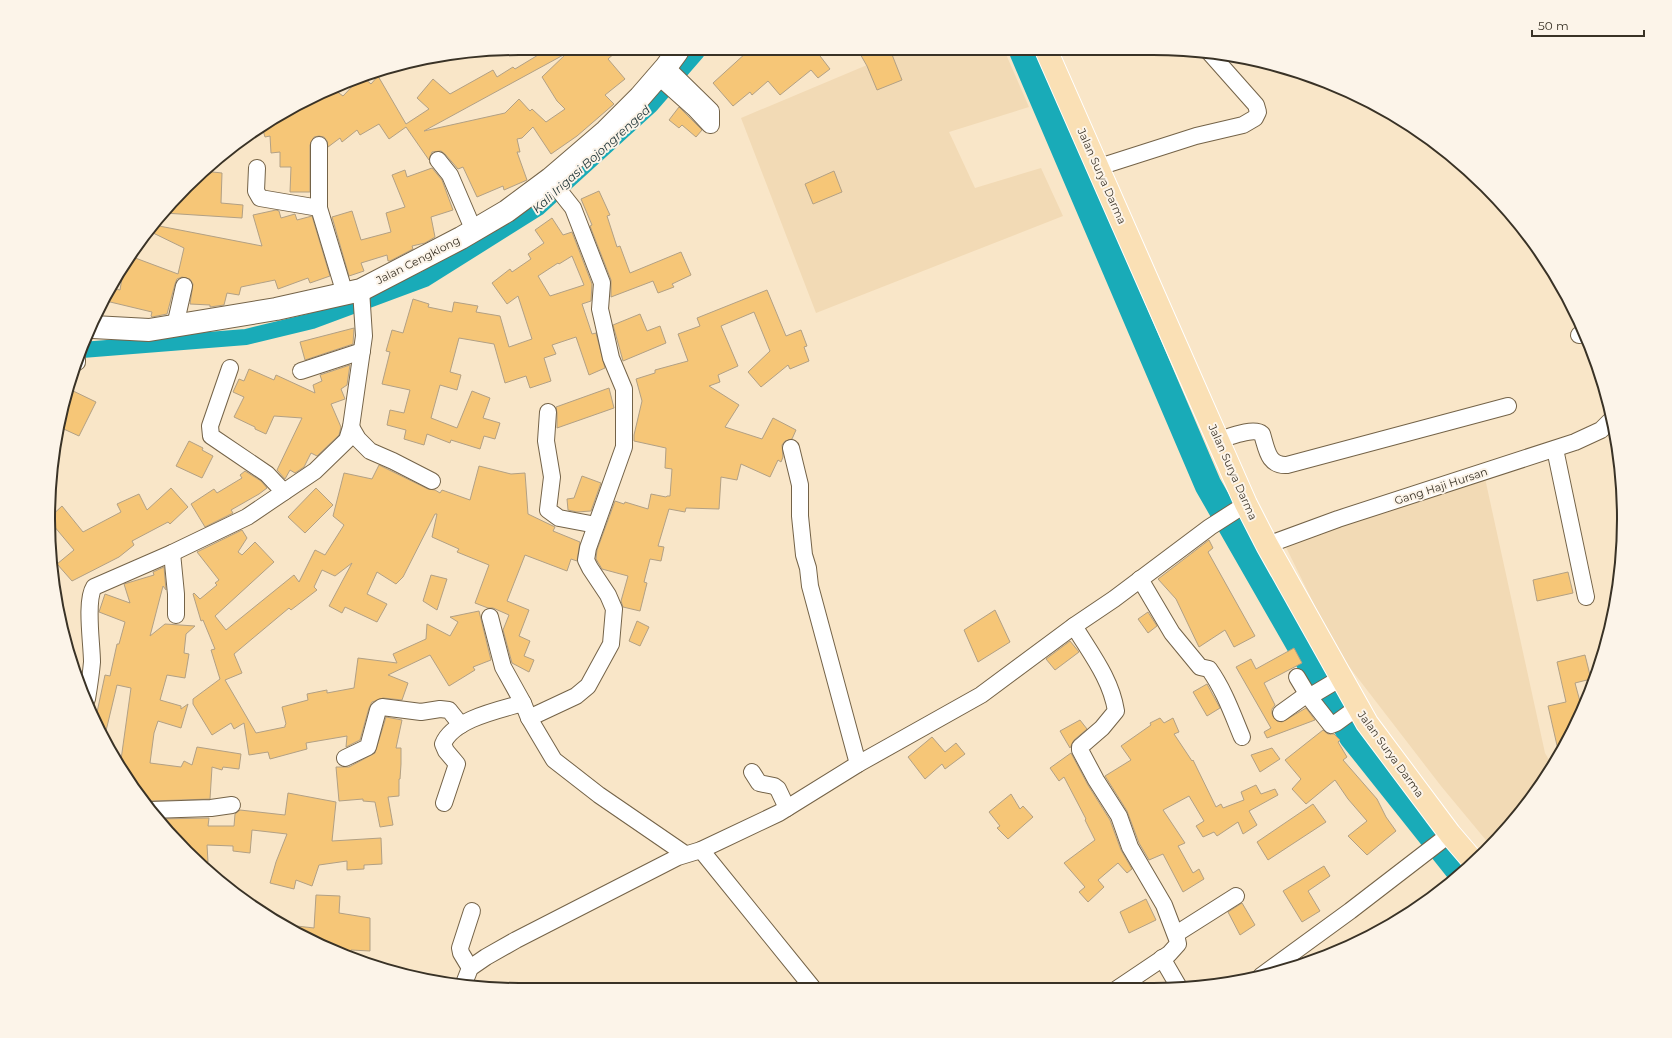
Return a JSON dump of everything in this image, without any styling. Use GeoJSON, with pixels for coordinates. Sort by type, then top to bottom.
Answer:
{"type":"FeatureCollection","features":[{"type":"Feature","properties":{"kind":"main road","name":"Jalan Surya Darma"},"geometry":{"type":"LineString","coordinates":[[1048,55],[1219,440],[1240,508],[1267,544],[1337,681],[1355,710],[1375,734],[1446,836],[1470,858]]}},
{"type":"Feature","properties":{"kind":"main road","name":"Jalan Cengklong"},"geometry":{"type":"LineString","coordinates":[[97,327],[149,330],[356,294],[474,231],[554,183],[668,70]]}},
{"type":"Feature","properties":{"kind":"street"},"geometry":{"type":"LineString","coordinates":[[1098,167],[1196,136],[1243,125],[1255,118],[1258,112],[1256,105],[1215,59]]}},
{"type":"Feature","properties":{"kind":"street"},"geometry":{"type":"LineString","coordinates":[[668,70],[699,105]]}},
{"type":"Feature","properties":{"kind":"street"},"geometry":{"type":"LineString","coordinates":[[88,691],[92,662],[89,612],[93,588],[102,582],[172,553],[247,517],[315,471],[347,440],[351,427],[363,343],[356,294],[319,208],[319,145]]}},
{"type":"Feature","properties":{"kind":"street"},"geometry":{"type":"LineString","coordinates":[[438,160],[450,175],[474,231]]}},
{"type":"Feature","properties":{"kind":"street"},"geometry":{"type":"LineString","coordinates":[[257,168],[256,190],[260,198],[319,208]]}},
{"type":"Feature","properties":{"kind":"street"},"geometry":{"type":"LineString","coordinates":[[529,718],[576,696],[588,686],[611,644],[614,609],[608,595],[586,560],[588,548],[624,447],[624,389],[611,358],[600,309],[602,283],[573,208],[554,183]]}},
{"type":"Feature","properties":{"kind":"street"},"geometry":{"type":"LineString","coordinates":[[175,326],[184,286]]}},
{"type":"Feature","properties":{"kind":"street"},"geometry":{"type":"LineString","coordinates":[[301,371],[363,343]]}},
{"type":"Feature","properties":{"kind":"street"},"geometry":{"type":"LineString","coordinates":[[230,368],[210,426],[211,436],[267,474],[284,492]]}},
{"type":"Feature","properties":{"kind":"street"},"geometry":{"type":"LineString","coordinates":[[1219,440],[1252,431],[1260,432],[1270,458],[1273,462],[1281,466],[1508,406]]}},
{"type":"Feature","properties":{"kind":"street"},"geometry":{"type":"LineString","coordinates":[[548,412],[546,442],[552,478],[548,510],[559,518],[596,525]]}},
{"type":"Feature","properties":{"kind":"street","name":"Gang Haji Hursan"},"geometry":{"type":"LineString","coordinates":[[1267,544],[1338,519],[1555,450],[1590,436],[1601,430],[1607,424]]}},
{"type":"Feature","properties":{"kind":"street"},"geometry":{"type":"LineString","coordinates":[[351,427],[358,439],[370,451],[432,481]]}},
{"type":"Feature","properties":{"kind":"street"},"geometry":{"type":"LineString","coordinates":[[791,448],[800,485],[800,516],[803,549],[810,586],[858,764]]}},
{"type":"Feature","properties":{"kind":"street"},"geometry":{"type":"LineString","coordinates":[[1555,450],[1586,597]]}},
{"type":"Feature","properties":{"kind":"street"},"geometry":{"type":"LineString","coordinates":[[465,980],[470,968],[516,940],[685,854],[701,850],[787,808],[858,764],[980,695],[1074,626],[1114,600],[1210,527],[1240,508]]}},
{"type":"Feature","properties":{"kind":"street"},"geometry":{"type":"LineString","coordinates":[[172,553],[176,594],[176,615]]}},
{"type":"Feature","properties":{"kind":"street"},"geometry":{"type":"LineString","coordinates":[[1140,579],[1172,634],[1200,667],[1209,669],[1216,679],[1225,694],[1242,737]]}},
{"type":"Feature","properties":{"kind":"street"},"geometry":{"type":"LineString","coordinates":[[490,616],[504,667],[523,703],[529,718],[554,760],[599,795],[685,854]]}},
{"type":"Feature","properties":{"kind":"street"},"geometry":{"type":"LineString","coordinates":[[1074,626],[1109,684],[1114,697],[1116,712],[1110,721],[1080,748],[1080,750],[1096,780],[1120,816],[1130,847],[1164,905],[1176,934],[1178,944],[1169,954],[1126,983]]}},
{"type":"Feature","properties":{"kind":"street"},"geometry":{"type":"LineString","coordinates":[[1297,677],[1327,722],[1331,725],[1355,710]]}},
{"type":"Feature","properties":{"kind":"street"},"geometry":{"type":"LineString","coordinates":[[1281,713],[1337,681]]}},
{"type":"Feature","properties":{"kind":"street"},"geometry":{"type":"LineString","coordinates":[[444,803],[457,764],[446,751],[443,744],[446,738],[466,722],[489,713],[523,703]]}},
{"type":"Feature","properties":{"kind":"street"},"geometry":{"type":"LineString","coordinates":[[345,758],[368,747],[378,710],[382,707],[421,712],[440,709],[449,710],[461,725]]}},
{"type":"Feature","properties":{"kind":"street"},"geometry":{"type":"LineString","coordinates":[[752,772],[760,783],[774,786],[778,789],[787,808]]}},
{"type":"Feature","properties":{"kind":"street"},"geometry":{"type":"LineString","coordinates":[[158,810],[212,808],[232,805]]}},
{"type":"Feature","properties":{"kind":"street"},"geometry":{"type":"LineString","coordinates":[[1274,967],[1350,911],[1446,836]]}},
{"type":"Feature","properties":{"kind":"street"},"geometry":{"type":"LineString","coordinates":[[701,850],[809,983]]}},
{"type":"Feature","properties":{"kind":"street"},"geometry":{"type":"LineString","coordinates":[[1176,934],[1236,896]]}},
{"type":"Feature","properties":{"kind":"street"},"geometry":{"type":"LineString","coordinates":[[470,968],[461,953],[460,948],[472,911]]}},
{"type":"Feature","properties":{"kind":"street"},"geometry":{"type":"LineString","coordinates":[[1162,958],[1176,982]]}},
{"type":"Feature","properties":{"kind":"shaded area"},"geometry":{"type":"Polygon","coordinates":[[[891,55],[1006,55],[1029,107],[949,132],[975,188],[1041,168],[1063,216],[816,313],[741,118],[891,55]]]}},
{"type":"Feature","properties":{"kind":"shaded area"},"geometry":{"type":"Polygon","coordinates":[[[1483,469],[1545,753],[1549,760],[1521,801],[1487,841],[1441,786],[1337,651],[1280,535],[1483,469]]]}},
{"type":"Feature","properties":{"kind":"building"},"geometry":{"type":"Polygon","coordinates":[[[538,55],[563,55],[424,131],[505,113],[519,99],[530,111],[532,109],[546,122],[565,109],[557,101],[542,77],[565,55],[613,55],[608,59],[625,79],[605,95],[614,104],[577,136],[551,154],[533,127],[522,138],[517,139],[520,152],[517,152],[527,180],[504,190],[503,186],[477,197],[463,167],[458,169],[441,151],[432,152],[429,160],[406,127],[389,139],[379,124],[360,135],[357,130],[342,142],[340,138],[328,147],[327,141],[324,137],[314,137],[310,145],[310,192],[290,192],[291,167],[280,167],[280,152],[271,153],[270,136],[265,137],[263,132],[287,117],[337,92],[343,96],[352,86],[367,81],[371,84],[379,77],[406,124],[429,109],[417,98],[433,79],[450,94],[493,70],[497,77],[513,67],[515,69],[538,55]]]}},
{"type":"Feature","properties":{"kind":"building"},"geometry":{"type":"Polygon","coordinates":[[[744,55],[819,55],[830,69],[818,78],[811,70],[780,95],[768,81],[752,95],[750,92],[733,106],[713,83],[744,55]]]}},
{"type":"Feature","properties":{"kind":"building"},"geometry":{"type":"Polygon","coordinates":[[[861,55],[892,55],[902,80],[877,90],[861,55]]]}},
{"type":"Feature","properties":{"kind":"building"},"geometry":{"type":"Polygon","coordinates":[[[679,107],[702,130],[696,137],[682,125],[679,128],[669,120],[679,107]]]}},
{"type":"Feature","properties":{"kind":"building"},"geometry":{"type":"Polygon","coordinates":[[[432,168],[442,180],[453,210],[431,217],[435,237],[425,243],[412,246],[413,249],[390,261],[388,261],[387,255],[361,263],[364,271],[349,276],[332,217],[352,211],[361,240],[391,232],[386,213],[405,207],[392,175],[405,170],[407,177],[432,168]]]}},
{"type":"Feature","properties":{"kind":"building"},"geometry":{"type":"Polygon","coordinates":[[[834,171],[842,192],[813,204],[805,184],[834,171]]]}},
{"type":"Feature","properties":{"kind":"building"},"geometry":{"type":"Polygon","coordinates":[[[211,172],[222,173],[221,203],[243,205],[242,218],[170,213],[211,172]]]}},
{"type":"Feature","properties":{"kind":"building"},"geometry":{"type":"Polygon","coordinates":[[[599,191],[610,215],[607,216],[617,247],[620,246],[630,273],[681,252],[691,275],[672,284],[674,287],[658,293],[653,281],[611,297],[611,280],[590,226],[592,225],[581,199],[599,191]]]}},
{"type":"Feature","properties":{"kind":"building"},"geometry":{"type":"Polygon","coordinates":[[[276,210],[279,211],[281,218],[295,214],[297,220],[312,216],[330,276],[310,283],[308,278],[278,289],[275,280],[241,287],[239,295],[227,293],[224,305],[210,307],[210,305],[190,304],[193,284],[190,279],[182,277],[177,279],[167,314],[152,317],[152,312],[109,302],[116,289],[120,290],[122,279],[135,258],[178,274],[184,248],[154,233],[160,226],[262,246],[253,215],[276,210]]]}},
{"type":"Feature","properties":{"kind":"building"},"geometry":{"type":"Polygon","coordinates":[[[552,218],[563,235],[572,232],[592,284],[591,301],[582,304],[592,334],[596,333],[605,368],[589,375],[576,337],[552,345],[556,354],[544,358],[551,381],[530,388],[526,376],[505,383],[494,344],[459,338],[450,372],[461,375],[457,390],[440,385],[431,418],[457,428],[472,391],[490,398],[483,418],[500,423],[495,439],[484,436],[480,449],[451,440],[450,443],[427,434],[424,445],[404,439],[406,430],[387,425],[390,410],[404,413],[410,390],[382,384],[390,352],[386,351],[392,330],[403,333],[413,299],[429,304],[428,307],[452,312],[454,302],[478,306],[476,312],[500,316],[509,347],[532,339],[518,296],[507,304],[492,283],[510,269],[512,272],[531,259],[528,254],[544,243],[535,230],[552,218]],[[572,256],[538,276],[550,296],[584,285],[572,256]]]}},
{"type":"Feature","properties":{"kind":"building"},"geometry":{"type":"Polygon","coordinates":[[[767,290],[786,336],[801,330],[807,346],[804,347],[809,361],[790,369],[788,365],[761,387],[748,372],[770,351],[754,312],[721,326],[738,366],[718,375],[720,382],[709,386],[739,405],[725,427],[762,439],[773,418],[796,430],[792,439],[785,441],[782,445],[783,457],[781,462],[778,460],[770,477],[741,464],[737,480],[721,477],[719,509],[686,508],[685,512],[669,509],[658,546],[664,547],[661,561],[650,559],[644,582],[647,583],[640,611],[623,607],[621,601],[628,576],[602,569],[596,559],[597,550],[615,501],[624,504],[625,502],[648,509],[651,494],[666,497],[670,496],[672,469],[665,468],[666,448],[634,441],[642,401],[636,379],[655,373],[655,370],[688,361],[678,334],[700,326],[697,318],[767,290]]]}},
{"type":"Feature","properties":{"kind":"building"},"geometry":{"type":"Polygon","coordinates":[[[640,314],[647,331],[660,326],[666,343],[623,361],[613,325],[640,314]]]}},
{"type":"Feature","properties":{"kind":"building"},"geometry":{"type":"Polygon","coordinates":[[[354,328],[353,344],[305,360],[300,342],[354,328]]]}},
{"type":"Feature","properties":{"kind":"building"},"geometry":{"type":"Polygon","coordinates":[[[350,365],[347,385],[341,389],[345,399],[331,404],[341,427],[339,435],[317,456],[311,453],[304,467],[295,473],[290,470],[285,479],[277,470],[302,418],[274,416],[266,434],[234,417],[244,397],[233,392],[239,379],[244,381],[249,369],[274,380],[276,375],[315,393],[313,385],[322,381],[320,375],[350,365]]]}},
{"type":"Feature","properties":{"kind":"building"},"geometry":{"type":"Polygon","coordinates":[[[609,388],[614,408],[557,428],[556,407],[609,388]]]}},
{"type":"Feature","properties":{"kind":"building"},"geometry":{"type":"Polygon","coordinates":[[[73,391],[96,402],[79,436],[64,429],[73,391]]]}},
{"type":"Feature","properties":{"kind":"building"},"geometry":{"type":"Polygon","coordinates":[[[189,441],[203,448],[202,450],[213,456],[202,478],[176,466],[189,441]]]}},
{"type":"Feature","properties":{"kind":"building"},"geometry":{"type":"Polygon","coordinates":[[[379,465],[428,489],[435,490],[440,493],[442,490],[470,500],[479,466],[511,474],[525,473],[528,514],[555,527],[553,531],[580,542],[577,561],[571,559],[567,571],[525,555],[507,601],[529,610],[519,636],[530,641],[524,656],[534,660],[529,672],[512,663],[503,630],[509,615],[493,608],[488,608],[475,603],[489,565],[457,552],[459,549],[432,537],[437,514],[435,514],[403,577],[396,584],[377,572],[367,594],[387,604],[377,622],[345,607],[342,613],[329,606],[352,563],[335,576],[322,570],[314,587],[317,590],[291,610],[289,608],[234,654],[242,673],[225,680],[256,733],[285,727],[286,724],[282,707],[308,700],[307,694],[327,690],[327,693],[354,688],[358,658],[397,663],[393,654],[426,639],[427,624],[450,636],[458,622],[450,617],[479,611],[491,660],[473,667],[475,670],[449,686],[430,655],[388,675],[408,683],[402,700],[383,698],[372,702],[360,740],[346,747],[347,736],[306,743],[307,749],[270,759],[268,752],[249,755],[244,723],[234,729],[231,723],[212,735],[193,704],[193,699],[220,679],[211,650],[215,649],[203,620],[201,621],[193,594],[194,593],[200,599],[217,585],[215,583],[219,580],[197,552],[242,530],[247,538],[238,552],[242,555],[255,542],[274,562],[215,616],[226,630],[294,575],[299,582],[315,550],[325,555],[344,525],[333,516],[344,473],[372,479],[379,465]]]}},
{"type":"Feature","properties":{"kind":"building"},"geometry":{"type":"Polygon","coordinates":[[[245,471],[261,481],[267,488],[231,510],[233,513],[205,527],[191,504],[214,489],[217,493],[242,478],[240,475],[245,471]]]}},
{"type":"Feature","properties":{"kind":"building"},"geometry":{"type":"Polygon","coordinates":[[[582,476],[601,483],[591,511],[577,512],[568,510],[567,499],[574,498],[582,476]]]}},
{"type":"Feature","properties":{"kind":"building"},"geometry":{"type":"Polygon","coordinates":[[[171,488],[188,507],[170,524],[168,522],[132,541],[134,545],[119,557],[72,581],[58,565],[74,550],[55,528],[55,512],[62,506],[83,532],[121,512],[117,504],[139,494],[147,510],[171,488]]]}},
{"type":"Feature","properties":{"kind":"building"},"geometry":{"type":"Polygon","coordinates":[[[316,488],[333,505],[305,533],[288,517],[316,488]]]}},
{"type":"Feature","properties":{"kind":"building"},"geometry":{"type":"Polygon","coordinates":[[[1209,540],[1213,548],[1208,552],[1255,636],[1234,647],[1225,630],[1199,647],[1176,599],[1158,579],[1209,540]]]}},
{"type":"Feature","properties":{"kind":"building"},"geometry":{"type":"Polygon","coordinates":[[[164,567],[166,590],[163,586],[150,636],[165,624],[195,626],[186,634],[184,653],[189,654],[185,678],[167,675],[160,700],[181,706],[181,709],[188,704],[181,728],[158,721],[154,733],[150,763],[181,767],[184,761],[192,765],[197,747],[241,754],[239,769],[223,767],[222,770],[212,767],[210,799],[151,801],[133,777],[121,758],[131,688],[117,685],[106,730],[97,712],[105,675],[110,676],[117,644],[119,644],[125,622],[99,612],[105,594],[130,603],[124,584],[154,575],[153,572],[164,567]]]}},
{"type":"Feature","properties":{"kind":"building"},"geometry":{"type":"Polygon","coordinates":[[[1568,572],[1573,593],[1537,601],[1533,580],[1568,572]]]}},
{"type":"Feature","properties":{"kind":"building"},"geometry":{"type":"Polygon","coordinates":[[[431,575],[447,579],[437,610],[423,601],[431,575]]]}},
{"type":"Feature","properties":{"kind":"building"},"geometry":{"type":"Polygon","coordinates":[[[995,610],[1010,642],[978,662],[964,630],[995,610]]]}},
{"type":"Feature","properties":{"kind":"building"},"geometry":{"type":"Polygon","coordinates":[[[1148,612],[1157,626],[1148,633],[1138,619],[1148,612]]]}},
{"type":"Feature","properties":{"kind":"building"},"geometry":{"type":"Polygon","coordinates":[[[637,621],[649,627],[640,646],[629,641],[637,621]]]}},
{"type":"Feature","properties":{"kind":"building"},"geometry":{"type":"Polygon","coordinates":[[[1070,641],[1079,652],[1055,670],[1046,659],[1070,641]]]}},
{"type":"Feature","properties":{"kind":"building"},"geometry":{"type":"Polygon","coordinates":[[[1294,648],[1302,663],[1264,683],[1275,705],[1272,709],[1272,714],[1277,721],[1282,722],[1306,708],[1315,720],[1267,738],[1264,732],[1271,728],[1236,667],[1251,659],[1256,669],[1294,648]]]}},
{"type":"Feature","properties":{"kind":"building"},"geometry":{"type":"Polygon","coordinates":[[[1585,655],[1590,674],[1588,680],[1575,683],[1580,701],[1557,747],[1548,706],[1566,702],[1557,662],[1585,655]]]}},
{"type":"Feature","properties":{"kind":"building"},"geometry":{"type":"Polygon","coordinates":[[[1207,684],[1220,708],[1207,716],[1193,692],[1207,684]]]}},
{"type":"Feature","properties":{"kind":"building"},"geometry":{"type":"Polygon","coordinates":[[[386,717],[402,720],[396,748],[401,748],[401,764],[399,796],[388,797],[393,825],[380,827],[375,802],[363,801],[363,799],[339,801],[336,767],[349,767],[375,753],[386,717]]]}},
{"type":"Feature","properties":{"kind":"building"},"geometry":{"type":"Polygon","coordinates":[[[1160,718],[1164,723],[1173,718],[1179,732],[1174,734],[1192,761],[1193,760],[1216,807],[1221,804],[1223,808],[1244,800],[1241,792],[1256,785],[1261,794],[1275,789],[1278,795],[1249,811],[1257,825],[1243,834],[1238,822],[1217,836],[1214,832],[1203,837],[1196,826],[1204,821],[1189,796],[1163,810],[1185,843],[1178,846],[1193,873],[1199,869],[1204,879],[1183,892],[1163,854],[1149,860],[1139,843],[1127,811],[1105,776],[1131,760],[1121,746],[1151,725],[1150,723],[1160,718]]]}},
{"type":"Feature","properties":{"kind":"building"},"geometry":{"type":"Polygon","coordinates":[[[1080,720],[1087,729],[1074,740],[1070,748],[1060,731],[1080,720]]]}},
{"type":"Feature","properties":{"kind":"building"},"geometry":{"type":"Polygon","coordinates":[[[1323,730],[1328,734],[1334,734],[1340,740],[1338,742],[1347,757],[1343,760],[1377,799],[1386,817],[1396,831],[1367,855],[1348,836],[1367,821],[1348,799],[1335,780],[1306,804],[1292,789],[1301,779],[1285,760],[1323,730]]]}},
{"type":"Feature","properties":{"kind":"building"},"geometry":{"type":"Polygon","coordinates":[[[932,737],[945,752],[956,743],[965,754],[945,769],[942,764],[925,779],[908,757],[932,737]]]}},
{"type":"Feature","properties":{"kind":"building"},"geometry":{"type":"Polygon","coordinates":[[[1272,748],[1280,759],[1260,772],[1251,755],[1272,748]]]}},
{"type":"Feature","properties":{"kind":"building"},"geometry":{"type":"Polygon","coordinates":[[[1071,753],[1088,785],[1110,820],[1121,850],[1132,869],[1127,873],[1118,863],[1098,880],[1104,887],[1088,902],[1079,892],[1085,887],[1064,863],[1095,840],[1064,777],[1059,781],[1050,768],[1071,753]]]}},
{"type":"Feature","properties":{"kind":"building"},"geometry":{"type":"Polygon","coordinates":[[[288,793],[336,802],[332,841],[381,838],[382,864],[364,865],[364,869],[347,870],[347,861],[319,865],[312,886],[296,880],[294,889],[270,883],[276,862],[287,834],[252,830],[250,853],[233,851],[233,846],[207,845],[207,862],[165,819],[209,818],[208,826],[234,826],[235,814],[240,810],[285,815],[288,793]]]}},
{"type":"Feature","properties":{"kind":"building"},"geometry":{"type":"Polygon","coordinates":[[[1011,794],[1020,809],[1023,806],[1033,817],[1008,839],[997,828],[1000,826],[989,812],[1011,794]]]}},
{"type":"Feature","properties":{"kind":"building"},"geometry":{"type":"Polygon","coordinates":[[[1313,804],[1326,822],[1268,860],[1257,842],[1313,804]]]}},
{"type":"Feature","properties":{"kind":"building"},"geometry":{"type":"Polygon","coordinates":[[[1324,866],[1330,876],[1308,891],[1320,911],[1302,922],[1283,891],[1324,866]]]}},
{"type":"Feature","properties":{"kind":"building"},"geometry":{"type":"Polygon","coordinates":[[[316,895],[340,896],[339,913],[370,918],[370,951],[351,950],[351,951],[297,926],[314,928],[316,895]]]}},
{"type":"Feature","properties":{"kind":"building"},"geometry":{"type":"Polygon","coordinates":[[[1146,899],[1156,920],[1129,933],[1120,912],[1146,899]]]}},
{"type":"Feature","properties":{"kind":"building"},"geometry":{"type":"Polygon","coordinates":[[[1242,903],[1255,925],[1240,935],[1228,912],[1242,903]]]}},
{"type":"Feature","properties":{"kind":"waterway","name":"Kali Irigasi Bojongrenged"},"geometry":{"type":"LineString","coordinates":[[87,350],[246,337],[312,321],[425,279],[538,208],[651,105],[694,55]]}},
{"type":"Feature","properties":{"kind":"waterway"},"geometry":{"type":"LineString","coordinates":[[1024,55],[1208,485],[1352,736],[1458,869]]}}]}
